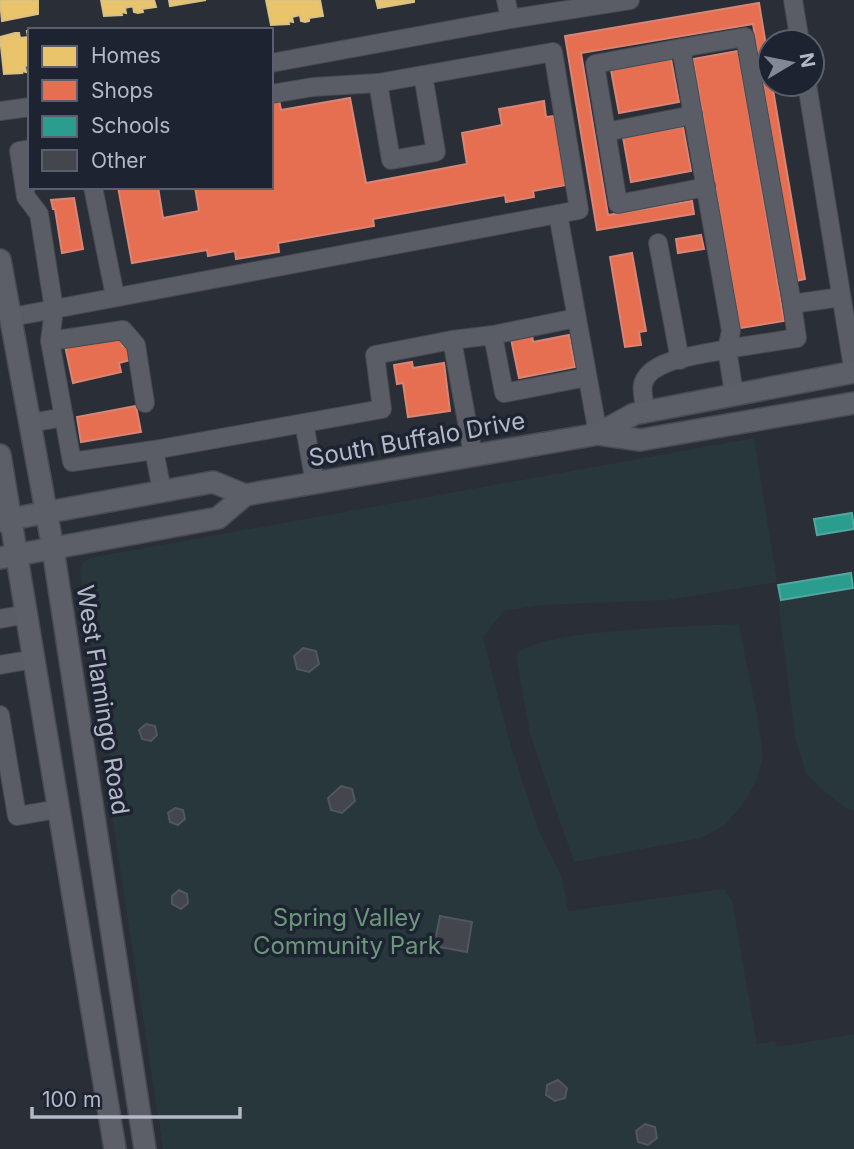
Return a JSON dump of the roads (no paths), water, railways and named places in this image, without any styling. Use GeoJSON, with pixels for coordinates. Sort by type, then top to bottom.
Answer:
{"type":"FeatureCollection","features":[{"type":"Feature","properties":{"kind":"main road","name":"West Flamingo Road"},"geometry":{"type":"LineString","coordinates":[[0,260],[53,549],[145,1149]]}},
{"type":"Feature","properties":{"kind":"main road","name":"South Buffalo Drive"},"geometry":{"type":"LineString","coordinates":[[598,434],[634,414],[854,372]]}},
{"type":"Feature","properties":{"kind":"main road","name":"South Buffalo Drive"},"geometry":{"type":"LineString","coordinates":[[245,495],[598,434],[640,440],[854,403]]}},
{"type":"Feature","properties":{"kind":"main road"},"geometry":{"type":"LineString","coordinates":[[0,455],[8,556],[27,614],[115,1149]]}},
{"type":"Feature","properties":{"kind":"main road"},"geometry":{"type":"LineString","coordinates":[[5,520],[212,482],[245,495],[218,518],[8,556]]}},
{"type":"Feature","properties":{"kind":"street"},"geometry":{"type":"LineString","coordinates":[[506,0],[510,19]]}},
{"type":"Feature","properties":{"kind":"street"},"geometry":{"type":"LineString","coordinates":[[273,63],[630,0]]}},
{"type":"Feature","properties":{"kind":"street"},"geometry":{"type":"LineString","coordinates":[[793,0],[798,28]]}},
{"type":"Feature","properties":{"kind":"street"},"geometry":{"type":"LineString","coordinates":[[646,412],[642,386],[648,374],[658,365],[727,349],[797,338],[745,37],[595,64],[618,204],[706,187]]}},
{"type":"Feature","properties":{"kind":"street"},"geometry":{"type":"LineString","coordinates":[[681,48],[731,331],[727,349],[734,394]]}},
{"type":"Feature","properties":{"kind":"street"},"geometry":{"type":"LineString","coordinates":[[12,317],[579,210],[553,52],[378,83],[273,94]]}},
{"type":"Feature","properties":{"kind":"street"},"geometry":{"type":"LineString","coordinates":[[378,83],[391,160],[436,152],[423,75]]}},
{"type":"Feature","properties":{"kind":"street"},"geometry":{"type":"LineString","coordinates":[[809,98],[854,372]]}},
{"type":"Feature","properties":{"kind":"street"},"geometry":{"type":"LineString","coordinates":[[0,111],[28,107]]}},
{"type":"Feature","properties":{"kind":"street"},"geometry":{"type":"LineString","coordinates":[[606,132],[694,115]]}},
{"type":"Feature","properties":{"kind":"street"},"geometry":{"type":"LineString","coordinates":[[28,149],[19,151],[20,163],[26,197],[40,214],[54,309],[50,341],[72,462],[154,450],[382,408],[374,355],[576,318]]}},
{"type":"Feature","properties":{"kind":"street"},"geometry":{"type":"LineString","coordinates":[[93,189],[115,296]]}},
{"type":"Feature","properties":{"kind":"street"},"geometry":{"type":"LineString","coordinates":[[558,214],[598,434]]}},
{"type":"Feature","properties":{"kind":"street"},"geometry":{"type":"LineString","coordinates":[[658,243],[680,360]]}},
{"type":"Feature","properties":{"kind":"street"},"geometry":{"type":"LineString","coordinates":[[792,304],[841,297]]}},
{"type":"Feature","properties":{"kind":"street"},"geometry":{"type":"LineString","coordinates":[[50,341],[123,330],[136,345],[145,403]]}},
{"type":"Feature","properties":{"kind":"street"},"geometry":{"type":"LineString","coordinates":[[493,335],[504,393],[587,377]]}},
{"type":"Feature","properties":{"kind":"street"},"geometry":{"type":"LineString","coordinates":[[452,340],[473,455]]}},
{"type":"Feature","properties":{"kind":"street"},"geometry":{"type":"LineString","coordinates":[[31,423],[64,417]]}},
{"type":"Feature","properties":{"kind":"street"},"geometry":{"type":"LineString","coordinates":[[304,423],[315,483]]}},
{"type":"Feature","properties":{"kind":"street"},"geometry":{"type":"LineString","coordinates":[[154,450],[162,491]]}},
{"type":"Feature","properties":{"kind":"street"},"geometry":{"type":"LineString","coordinates":[[0,619],[27,614]]}},
{"type":"Feature","properties":{"kind":"street"},"geometry":{"type":"LineString","coordinates":[[0,665],[34,659]]}},
{"type":"Feature","properties":{"kind":"street"},"geometry":{"type":"LineString","coordinates":[[0,715],[8,818],[58,809]]}},
{"type":"Feature","properties":{"kind":"park label","name":"Spring Valley Community Park"},"geometry":{"type":"Point","coordinates":[347,931]}}]}
